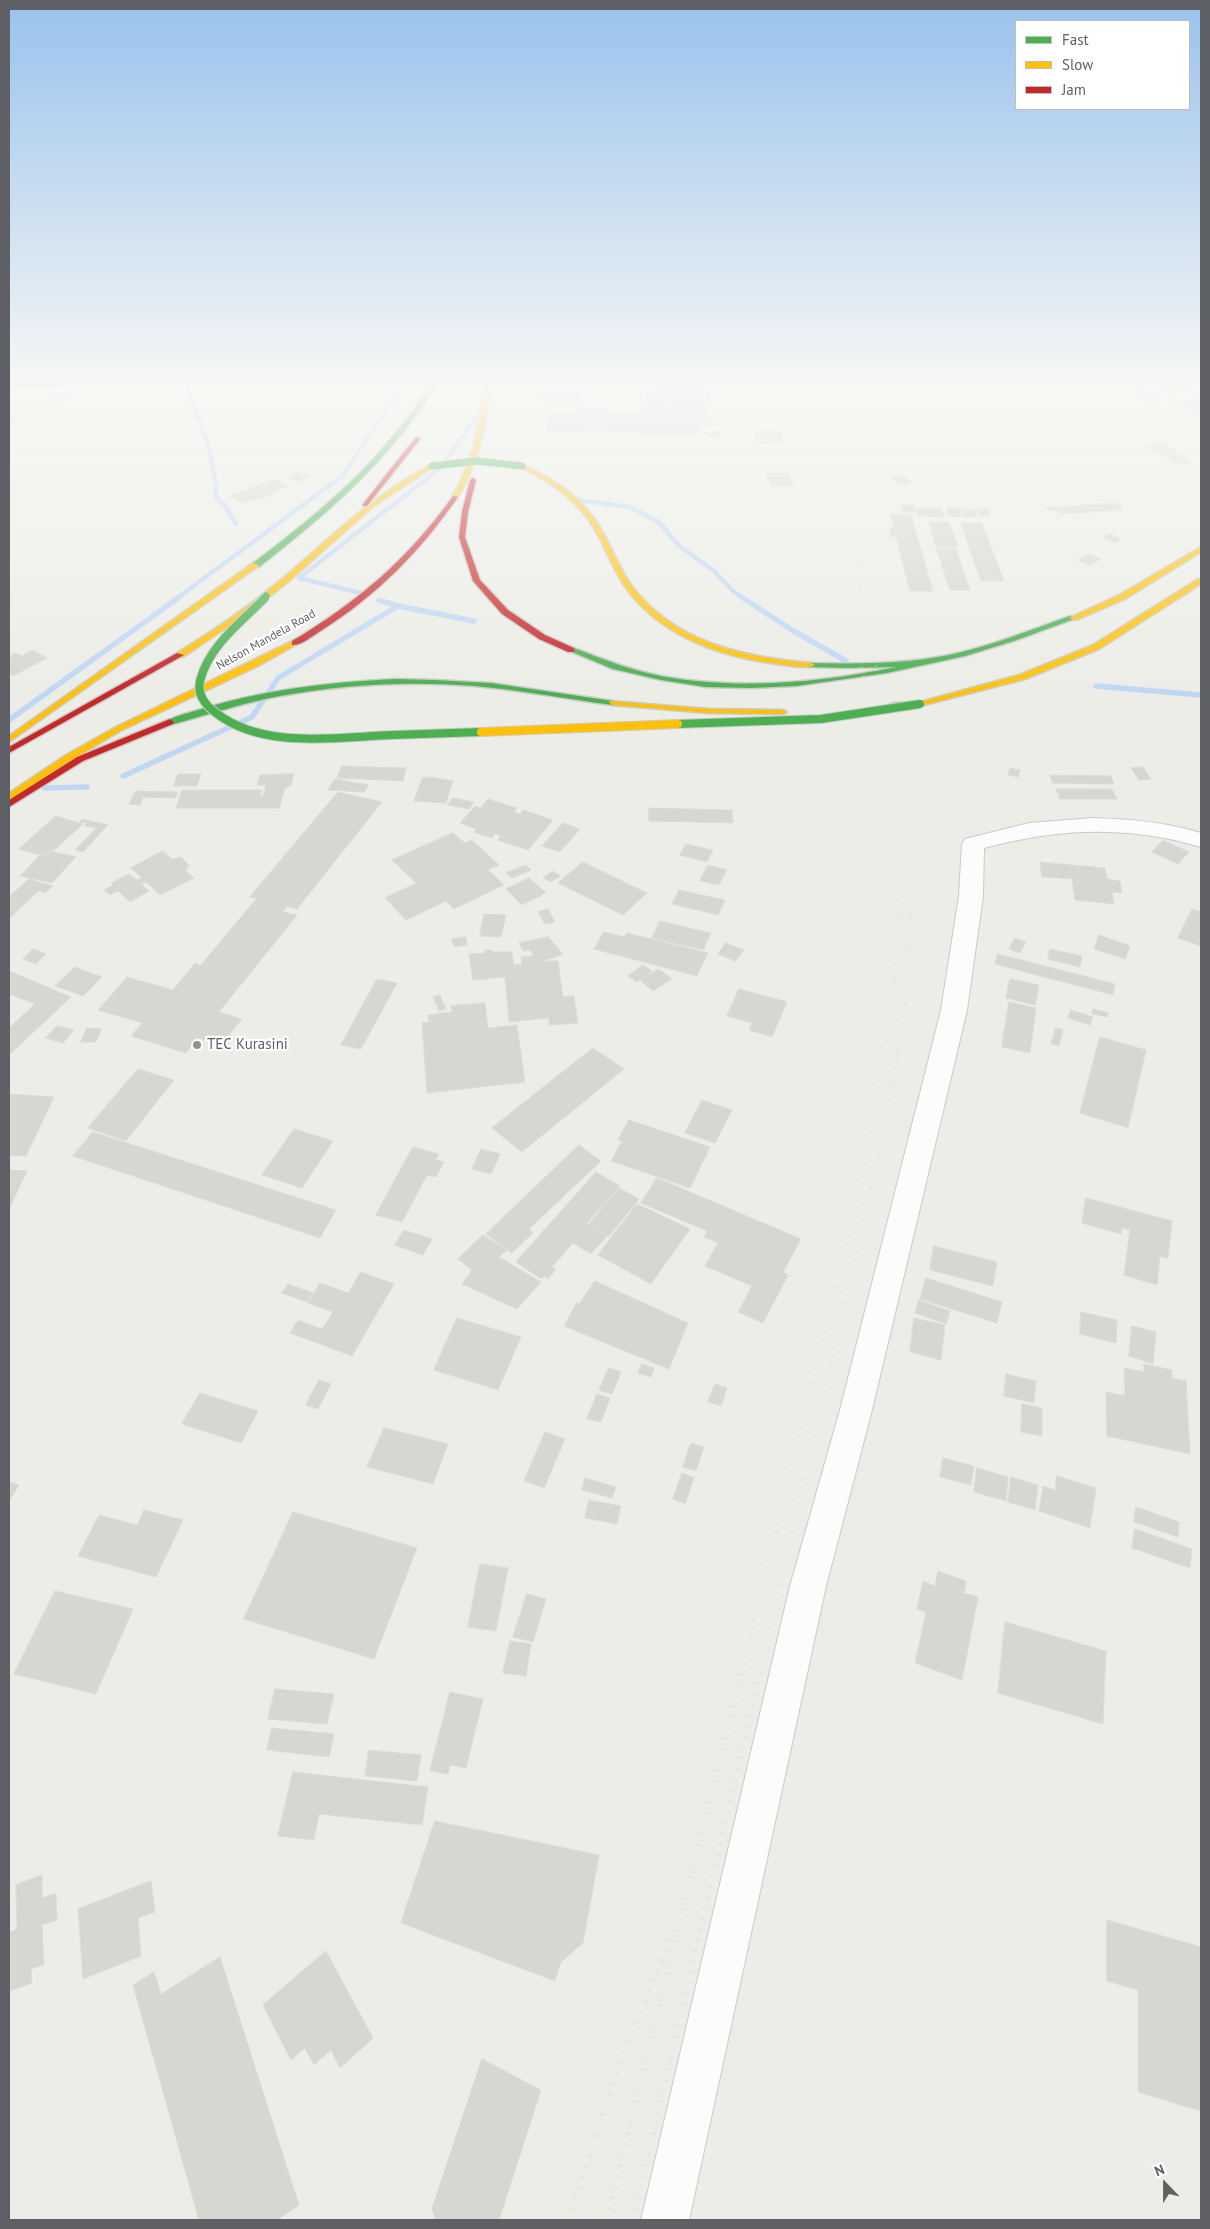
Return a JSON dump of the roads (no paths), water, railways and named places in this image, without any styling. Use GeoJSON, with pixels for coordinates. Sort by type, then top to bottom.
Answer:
{"type":"FeatureCollection","features":[{"type":"Feature","properties":{"kind":"main road"},"geometry":{"type":"LineString","coordinates":[[9,740],[196,610],[293,537],[352,487]]}},
{"type":"Feature","properties":{"kind":"main road"},"geometry":{"type":"LineString","coordinates":[[381,487],[365,506],[266,596],[214,655],[200,680],[200,697],[210,711],[220,720],[244,730],[306,736],[347,737],[821,719],[920,704],[1022,677],[1096,647],[1201,581]]}},
{"type":"Feature","properties":{"kind":"main road"},"geometry":{"type":"LineString","coordinates":[[365,506],[394,487]]}},
{"type":"Feature","properties":{"kind":"main road","name":"Nelson Mandela Road"},"geometry":{"type":"LineString","coordinates":[[9,797],[69,756],[134,720],[250,667],[308,636],[360,600],[404,562],[435,527],[460,487]]}},
{"type":"Feature","properties":{"kind":"main road"},"geometry":{"type":"LineString","coordinates":[[472,487],[462,542],[468,563],[479,584],[500,610],[525,628],[558,645],[607,664],[661,677],[720,685],[814,684],[869,676],[1016,638],[1096,610],[1201,549]]}},
{"type":"Feature","properties":{"kind":"main road"},"geometry":{"type":"LineString","coordinates":[[560,487],[576,500],[592,518],[617,569],[636,599],[659,620],[684,635],[745,657],[808,665],[841,666],[895,663],[948,657]]}},
{"type":"Feature","properties":{"kind":"main road"},"geometry":{"type":"LineString","coordinates":[[9,750],[204,640],[266,596]]}},
{"type":"Feature","properties":{"kind":"main road"},"geometry":{"type":"LineString","coordinates":[[9,804],[89,754],[153,727],[248,699],[359,683],[470,684],[692,710],[768,712],[920,704]]}},
{"type":"Feature","properties":{"kind":"street"},"geometry":{"type":"LineString","coordinates":[[665,2220],[808,1586],[856,1410],[954,1010],[971,896],[973,844],[1027,830],[1051,827],[1136,827],[1180,832],[1201,840]]}},
{"type":"Feature","properties":{"kind":"waterway"},"geometry":{"type":"LineString","coordinates":[[215,487],[216,497],[226,507],[236,524]]}},
{"type":"Feature","properties":{"kind":"waterway"},"geometry":{"type":"LineString","coordinates":[[176,599],[327,487]]}},
{"type":"Feature","properties":{"kind":"waterway"},"geometry":{"type":"LineString","coordinates":[[361,593],[299,578],[416,487]]}},
{"type":"Feature","properties":{"kind":"waterway"},"geometry":{"type":"LineString","coordinates":[[578,500],[630,507],[659,522],[678,545],[713,570],[733,591],[745,599]]}},
{"type":"Feature","properties":{"kind":"waterway"},"geometry":{"type":"LineString","coordinates":[[9,720],[178,598]]}},
{"type":"Feature","properties":{"kind":"waterway"},"geometry":{"type":"LineString","coordinates":[[743,598],[792,630],[846,661]]}},
{"type":"Feature","properties":{"kind":"waterway"},"geometry":{"type":"LineString","coordinates":[[379,600],[398,606]]}},
{"type":"Feature","properties":{"kind":"waterway"},"geometry":{"type":"LineString","coordinates":[[123,776],[252,717],[278,678],[398,606]]}},
{"type":"Feature","properties":{"kind":"waterway"},"geometry":{"type":"LineString","coordinates":[[398,606],[474,621]]}},
{"type":"Feature","properties":{"kind":"waterway"},"geometry":{"type":"LineString","coordinates":[[1096,686],[1201,695]]}},
{"type":"Feature","properties":{"kind":"waterway"},"geometry":{"type":"LineString","coordinates":[[45,788],[87,787]]}},
{"type":"Feature","properties":{"kind":"railway"},"geometry":{"type":"LineString","coordinates":[[829,487],[849,602],[884,782],[896,872]]}},
{"type":"Feature","properties":{"kind":"railway"},"geometry":{"type":"LineString","coordinates":[[841,487],[896,769],[908,872]]}},
{"type":"Feature","properties":{"kind":"railway"},"geometry":{"type":"LineString","coordinates":[[853,1221],[863,1177],[889,1025],[900,919],[896,871]]}},
{"type":"Feature","properties":{"kind":"railway"},"geometry":{"type":"LineString","coordinates":[[864,1221],[892,1091],[905,1003],[910,915],[908,871]]}},
{"type":"Feature","properties":{"kind":"railway"},"geometry":{"type":"LineString","coordinates":[[744,1664],[853,1219]]}},
{"type":"Feature","properties":{"kind":"railway"},"geometry":{"type":"LineString","coordinates":[[762,1664],[864,1219]]}},
{"type":"Feature","properties":{"kind":"railway"},"geometry":{"type":"LineString","coordinates":[[607,2220],[744,1663]]}},
{"type":"Feature","properties":{"kind":"railway"},"geometry":{"type":"LineString","coordinates":[[633,2220],[762,1663]]}},
{"type":"Feature","properties":{"kind":"railway"},"geometry":{"type":"LineString","coordinates":[[568,2220],[615,2077],[670,1937]]}},
{"type":"Feature","properties":{"kind":"place","name":"TEC Kurasini"},"geometry":{"type":"Point","coordinates":[197,1045]}}]}
